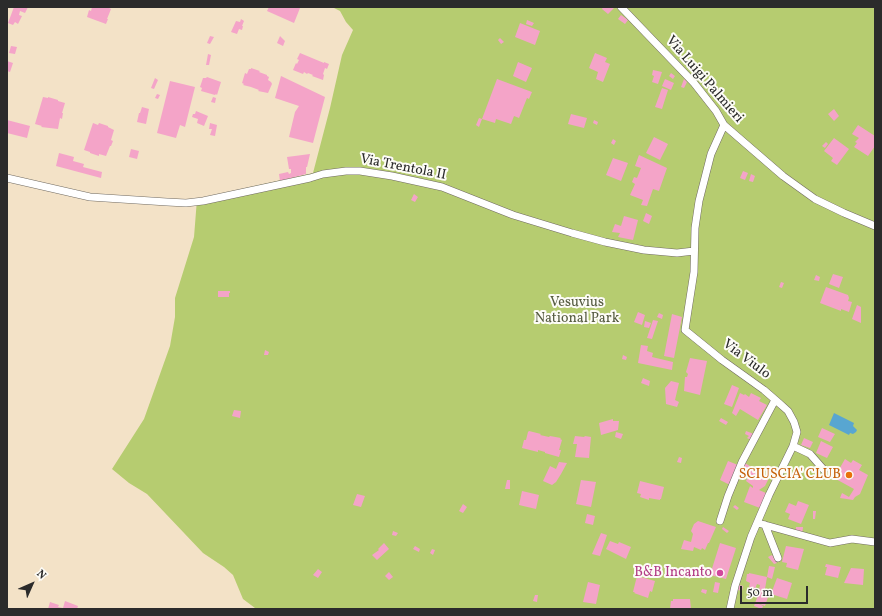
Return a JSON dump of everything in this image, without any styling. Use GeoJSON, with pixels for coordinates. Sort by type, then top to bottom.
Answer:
{"type":"FeatureCollection","features":[{"type":"Feature","properties":{"kind":"street","name":"Via Luigi Palmieri"},"geometry":{"type":"LineString","coordinates":[[620,7],[694,84],[716,111],[724,125],[783,176],[815,199],[844,214],[875,226]]}},
{"type":"Feature","properties":{"kind":"street","name":"Via Viulo"},"geometry":{"type":"LineString","coordinates":[[724,125],[711,154],[703,182],[695,228],[694,272],[685,330],[722,360],[764,390],[788,411],[797,432],[793,446],[769,495],[761,524],[751,537],[739,573],[730,609]]}},
{"type":"Feature","properties":{"kind":"street","name":"Via Trentola II"},"geometry":{"type":"LineString","coordinates":[[7,178],[90,197],[186,203],[203,202],[323,174],[360,171],[392,176],[442,187],[513,215],[605,242],[644,250],[672,253],[694,251]]}},
{"type":"Feature","properties":{"kind":"street"},"geometry":{"type":"LineString","coordinates":[[720,521],[728,496],[742,462],[775,400]]}},
{"type":"Feature","properties":{"kind":"street"},"geometry":{"type":"LineString","coordinates":[[793,446],[810,454],[824,470]]}},
{"type":"Feature","properties":{"kind":"street"},"geometry":{"type":"LineString","coordinates":[[761,524],[830,543],[852,538],[875,542]]}},
{"type":"Feature","properties":{"kind":"street"},"geometry":{"type":"LineString","coordinates":[[761,524],[778,558]]}},
{"type":"Feature","properties":{"kind":"green space","name":"Vesuvius National Park"},"geometry":{"type":"Polygon","coordinates":[[[332,7],[875,7],[875,609],[254,609],[255,608],[243,599],[233,575],[203,553],[147,494],[129,483],[112,469],[144,419],[170,346],[175,317],[175,298],[194,237],[197,199],[313,173],[342,55],[353,30],[346,22],[340,11],[332,7]]]}},
{"type":"Feature","properties":{"kind":"water"},"geometry":{"type":"Polygon","coordinates":[[[834,413],[854,423],[853,426],[857,430],[856,432],[853,434],[850,433],[849,435],[829,425],[834,413]]]}},
{"type":"Feature","properties":{"kind":"building"},"geometry":{"type":"Polygon","coordinates":[[[14,7],[28,7],[25,13],[20,11],[19,15],[22,16],[18,24],[15,22],[13,25],[8,23],[14,7]]]}},
{"type":"Feature","properties":{"kind":"building"},"geometry":{"type":"Polygon","coordinates":[[[92,7],[107,7],[111,9],[106,24],[87,17],[89,10],[91,11],[92,7]]]}},
{"type":"Feature","properties":{"kind":"building"},"geometry":{"type":"Polygon","coordinates":[[[269,7],[300,8],[294,23],[267,11],[269,7]]]}},
{"type":"Feature","properties":{"kind":"building"},"geometry":{"type":"Polygon","coordinates":[[[603,7],[614,8],[608,14],[602,9],[603,7]]]}},
{"type":"Feature","properties":{"kind":"building"},"geometry":{"type":"Polygon","coordinates":[[[621,15],[628,20],[625,24],[618,19],[621,15]]]}},
{"type":"Feature","properties":{"kind":"building"},"geometry":{"type":"Polygon","coordinates":[[[241,19],[244,21],[242,30],[239,29],[237,34],[231,32],[236,21],[240,22],[241,19]]]}},
{"type":"Feature","properties":{"kind":"building"},"geometry":{"type":"Polygon","coordinates":[[[527,20],[534,23],[532,26],[526,24],[527,20]]]}},
{"type":"Feature","properties":{"kind":"building"},"geometry":{"type":"Polygon","coordinates":[[[520,23],[540,31],[535,45],[515,37],[520,23]]]}},
{"type":"Feature","properties":{"kind":"building"},"geometry":{"type":"Polygon","coordinates":[[[210,36],[214,37],[210,44],[207,43],[210,36]]]}},
{"type":"Feature","properties":{"kind":"building"},"geometry":{"type":"Polygon","coordinates":[[[280,36],[285,41],[283,46],[277,43],[280,36]]]}},
{"type":"Feature","properties":{"kind":"building"},"geometry":{"type":"Polygon","coordinates":[[[500,38],[504,42],[501,44],[498,40],[500,38]]]}},
{"type":"Feature","properties":{"kind":"building"},"geometry":{"type":"Polygon","coordinates":[[[11,46],[17,47],[15,54],[9,53],[11,46]]]}},
{"type":"Feature","properties":{"kind":"building"},"geometry":{"type":"Polygon","coordinates":[[[300,53],[329,64],[327,69],[325,68],[323,80],[308,73],[307,74],[304,72],[303,74],[293,70],[299,60],[297,59],[300,53]]]}},
{"type":"Feature","properties":{"kind":"building"},"geometry":{"type":"Polygon","coordinates":[[[595,53],[607,58],[605,62],[610,64],[603,82],[596,79],[598,72],[589,68],[595,53]]]}},
{"type":"Feature","properties":{"kind":"building"},"geometry":{"type":"Polygon","coordinates":[[[208,54],[211,55],[209,65],[206,65],[208,54]]]}},
{"type":"Feature","properties":{"kind":"building"},"geometry":{"type":"Polygon","coordinates":[[[7,61],[13,63],[10,72],[7,71],[7,61]]]}},
{"type":"Feature","properties":{"kind":"building"},"geometry":{"type":"Polygon","coordinates":[[[518,62],[532,68],[526,82],[513,76],[518,62]]]}},
{"type":"Feature","properties":{"kind":"building"},"geometry":{"type":"Polygon","coordinates":[[[251,68],[260,71],[259,72],[269,77],[268,80],[272,84],[268,93],[243,85],[244,84],[242,83],[245,73],[247,74],[251,68]]]}},
{"type":"Feature","properties":{"kind":"building"},"geometry":{"type":"Polygon","coordinates":[[[653,70],[662,72],[658,84],[652,82],[654,76],[652,75],[653,70]]]}},
{"type":"Feature","properties":{"kind":"building"},"geometry":{"type":"Polygon","coordinates":[[[671,73],[675,76],[673,79],[669,76],[671,73]]]}},
{"type":"Feature","properties":{"kind":"building"},"geometry":{"type":"Polygon","coordinates":[[[281,76],[325,97],[313,143],[289,137],[295,112],[299,106],[275,98],[281,76]]]}},
{"type":"Feature","properties":{"kind":"building"},"geometry":{"type":"Polygon","coordinates":[[[207,77],[221,82],[217,95],[201,91],[202,88],[200,87],[203,78],[207,77]]]}},
{"type":"Feature","properties":{"kind":"building"},"geometry":{"type":"Polygon","coordinates":[[[155,78],[158,80],[154,89],[151,88],[155,78]]]}},
{"type":"Feature","properties":{"kind":"building"},"geometry":{"type":"Polygon","coordinates":[[[497,79],[532,92],[529,99],[527,98],[519,118],[514,116],[511,124],[496,119],[495,123],[482,119],[497,79]]]}},
{"type":"Feature","properties":{"kind":"building"},"geometry":{"type":"Polygon","coordinates":[[[665,79],[674,83],[671,90],[662,86],[665,79]]]}},
{"type":"Feature","properties":{"kind":"building"},"geometry":{"type":"Polygon","coordinates":[[[684,79],[687,82],[684,88],[681,87],[684,79]]]}},
{"type":"Feature","properties":{"kind":"building"},"geometry":{"type":"Polygon","coordinates":[[[170,81],[195,87],[185,127],[180,125],[176,138],[157,133],[170,81]]]}},
{"type":"Feature","properties":{"kind":"building"},"geometry":{"type":"Polygon","coordinates":[[[662,88],[668,90],[662,109],[655,107],[662,88]]]}},
{"type":"Feature","properties":{"kind":"building"},"geometry":{"type":"Polygon","coordinates":[[[157,94],[160,95],[158,99],[155,98],[157,94]]]}},
{"type":"Feature","properties":{"kind":"building"},"geometry":{"type":"Polygon","coordinates":[[[43,97],[48,97],[65,103],[62,119],[60,118],[58,129],[41,127],[42,126],[35,124],[43,97]]]}},
{"type":"Feature","properties":{"kind":"building"},"geometry":{"type":"Polygon","coordinates":[[[213,97],[216,98],[215,103],[211,102],[213,97]]]}},
{"type":"Feature","properties":{"kind":"building"},"geometry":{"type":"Polygon","coordinates":[[[142,107],[149,109],[146,124],[137,122],[142,107]]]}},
{"type":"Feature","properties":{"kind":"building"},"geometry":{"type":"Polygon","coordinates":[[[834,109],[839,116],[834,121],[828,114],[834,109]]]}},
{"type":"Feature","properties":{"kind":"building"},"geometry":{"type":"Polygon","coordinates":[[[196,111],[208,116],[204,126],[197,123],[198,119],[192,117],[196,111]]]}},
{"type":"Feature","properties":{"kind":"building"},"geometry":{"type":"Polygon","coordinates":[[[571,114],[587,118],[584,128],[568,124],[571,114]]]}},
{"type":"Feature","properties":{"kind":"building"},"geometry":{"type":"Polygon","coordinates":[[[479,118],[482,119],[479,127],[476,125],[479,118]]]}},
{"type":"Feature","properties":{"kind":"building"},"geometry":{"type":"Polygon","coordinates":[[[7,120],[30,126],[27,138],[7,133],[7,120]]]}},
{"type":"Feature","properties":{"kind":"building"},"geometry":{"type":"Polygon","coordinates":[[[594,120],[598,122],[597,125],[593,123],[594,120]]]}},
{"type":"Feature","properties":{"kind":"building"},"geometry":{"type":"Polygon","coordinates":[[[93,123],[108,126],[114,130],[111,140],[113,141],[106,156],[99,154],[99,156],[84,150],[93,123]]]}},
{"type":"Feature","properties":{"kind":"building"},"geometry":{"type":"Polygon","coordinates":[[[210,123],[217,125],[215,136],[210,135],[212,129],[209,129],[210,123]]]}},
{"type":"Feature","properties":{"kind":"building"},"geometry":{"type":"Polygon","coordinates":[[[858,125],[875,136],[875,146],[868,156],[854,147],[857,143],[855,142],[859,138],[852,134],[858,125]]]}},
{"type":"Feature","properties":{"kind":"building"},"geometry":{"type":"Polygon","coordinates":[[[654,137],[668,144],[660,160],[646,153],[654,137]]]}},
{"type":"Feature","properties":{"kind":"building"},"geometry":{"type":"Polygon","coordinates":[[[834,138],[849,149],[837,165],[831,161],[833,158],[824,151],[834,138]]]}},
{"type":"Feature","properties":{"kind":"building"},"geometry":{"type":"Polygon","coordinates":[[[613,139],[616,141],[614,145],[611,143],[613,139]]]}},
{"type":"Feature","properties":{"kind":"building"},"geometry":{"type":"Polygon","coordinates":[[[826,142],[828,144],[825,148],[822,146],[826,142]]]}},
{"type":"Feature","properties":{"kind":"building"},"geometry":{"type":"Polygon","coordinates":[[[131,149],[139,151],[137,159],[129,157],[131,149]]]}},
{"type":"Feature","properties":{"kind":"building"},"geometry":{"type":"Polygon","coordinates":[[[59,153],[74,157],[73,161],[84,164],[83,167],[102,172],[101,178],[56,166],[59,153]]]}},
{"type":"Feature","properties":{"kind":"building"},"geometry":{"type":"Polygon","coordinates":[[[310,154],[306,167],[306,174],[280,181],[279,174],[288,172],[289,174],[291,173],[287,157],[310,154]]]}},
{"type":"Feature","properties":{"kind":"building"},"geometry":{"type":"Polygon","coordinates":[[[639,155],[667,168],[659,191],[653,189],[647,206],[641,205],[643,200],[630,195],[635,184],[632,182],[634,177],[637,178],[641,168],[635,166],[639,155]]]}},
{"type":"Feature","properties":{"kind":"building"},"geometry":{"type":"Polygon","coordinates":[[[613,158],[628,163],[621,181],[606,175],[613,158]]]}},
{"type":"Feature","properties":{"kind":"building"},"geometry":{"type":"Polygon","coordinates":[[[743,171],[748,173],[745,180],[740,178],[743,171]]]}},
{"type":"Feature","properties":{"kind":"building"},"geometry":{"type":"Polygon","coordinates":[[[751,174],[755,176],[753,182],[749,181],[751,174]]]}},
{"type":"Feature","properties":{"kind":"building"},"geometry":{"type":"Polygon","coordinates":[[[414,194],[418,197],[415,202],[411,200],[414,194]]]}},
{"type":"Feature","properties":{"kind":"building"},"geometry":{"type":"Polygon","coordinates":[[[646,213],[652,216],[649,224],[643,221],[646,213]]]}},
{"type":"Feature","properties":{"kind":"building"},"geometry":{"type":"Polygon","coordinates":[[[624,216],[638,220],[633,240],[618,237],[620,233],[612,232],[615,224],[621,226],[624,216]]]}},
{"type":"Feature","properties":{"kind":"building"},"geometry":{"type":"Polygon","coordinates":[[[833,274],[843,277],[839,288],[829,284],[833,274]]]}},
{"type":"Feature","properties":{"kind":"building"},"geometry":{"type":"Polygon","coordinates":[[[816,275],[820,277],[819,281],[814,280],[816,275]]]}},
{"type":"Feature","properties":{"kind":"building"},"geometry":{"type":"Polygon","coordinates":[[[781,282],[784,283],[782,288],[779,287],[781,282]]]}},
{"type":"Feature","properties":{"kind":"building"},"geometry":{"type":"Polygon","coordinates":[[[826,287],[848,295],[848,301],[852,302],[849,312],[841,309],[841,311],[820,303],[826,287]]]}},
{"type":"Feature","properties":{"kind":"building"},"geometry":{"type":"Polygon","coordinates":[[[218,291],[230,291],[229,297],[218,297],[218,291]]]}},
{"type":"Feature","properties":{"kind":"building"},"geometry":{"type":"Polygon","coordinates":[[[857,305],[861,307],[861,323],[852,319],[857,305]]]}},
{"type":"Feature","properties":{"kind":"building"},"geometry":{"type":"Polygon","coordinates":[[[638,312],[645,315],[642,325],[634,322],[638,312]]]}},
{"type":"Feature","properties":{"kind":"building"},"geometry":{"type":"Polygon","coordinates":[[[659,313],[663,315],[662,319],[657,317],[659,313]]]}},
{"type":"Feature","properties":{"kind":"building"},"geometry":{"type":"Polygon","coordinates":[[[672,314],[682,317],[674,358],[664,356],[672,314]]]}},
{"type":"Feature","properties":{"kind":"building"},"geometry":{"type":"Polygon","coordinates":[[[653,320],[658,321],[652,339],[647,338],[653,320]]]}},
{"type":"Feature","properties":{"kind":"building"},"geometry":{"type":"Polygon","coordinates":[[[645,321],[651,323],[649,328],[644,327],[645,321]]]}},
{"type":"Feature","properties":{"kind":"building"},"geometry":{"type":"Polygon","coordinates":[[[641,345],[648,346],[647,351],[653,353],[652,357],[673,362],[672,370],[638,363],[641,345]]]}},
{"type":"Feature","properties":{"kind":"building"},"geometry":{"type":"Polygon","coordinates":[[[265,350],[269,352],[268,355],[264,355],[265,350]]]}},
{"type":"Feature","properties":{"kind":"building"},"geometry":{"type":"Polygon","coordinates":[[[623,355],[627,357],[626,360],[622,359],[623,355]]]}},
{"type":"Feature","properties":{"kind":"building"},"geometry":{"type":"Polygon","coordinates":[[[690,358],[707,361],[700,395],[684,391],[685,377],[687,377],[688,374],[686,372],[690,358]]]}},
{"type":"Feature","properties":{"kind":"building"},"geometry":{"type":"Polygon","coordinates":[[[643,378],[650,381],[649,386],[641,383],[643,378]]]}},
{"type":"Feature","properties":{"kind":"building"},"geometry":{"type":"Polygon","coordinates":[[[671,381],[679,383],[675,400],[679,402],[677,407],[666,404],[665,388],[671,381]]]}},
{"type":"Feature","properties":{"kind":"building"},"geometry":{"type":"Polygon","coordinates":[[[732,385],[739,388],[732,407],[724,404],[732,385]]]}},
{"type":"Feature","properties":{"kind":"building"},"geometry":{"type":"Polygon","coordinates":[[[740,393],[749,397],[751,393],[761,398],[759,401],[767,405],[758,420],[740,409],[736,416],[732,413],[740,393]]]}},
{"type":"Feature","properties":{"kind":"building"},"geometry":{"type":"Polygon","coordinates":[[[234,410],[241,411],[240,418],[232,416],[234,410]]]}},
{"type":"Feature","properties":{"kind":"building"},"geometry":{"type":"Polygon","coordinates":[[[721,418],[728,422],[726,425],[719,421],[721,418]]]}},
{"type":"Feature","properties":{"kind":"building"},"geometry":{"type":"Polygon","coordinates":[[[613,419],[613,421],[619,421],[618,430],[601,435],[599,423],[613,419]]]}},
{"type":"Feature","properties":{"kind":"building"},"geometry":{"type":"Polygon","coordinates":[[[822,428],[835,434],[830,442],[818,437],[822,428]]]}},
{"type":"Feature","properties":{"kind":"building"},"geometry":{"type":"Polygon","coordinates":[[[529,431],[549,437],[561,438],[560,439],[562,440],[559,450],[561,450],[559,457],[538,450],[538,452],[522,448],[529,431]]]}},
{"type":"Feature","properties":{"kind":"building"},"geometry":{"type":"Polygon","coordinates":[[[746,431],[754,434],[751,440],[747,438],[749,436],[745,434],[746,431]]]}},
{"type":"Feature","properties":{"kind":"building"},"geometry":{"type":"Polygon","coordinates":[[[616,432],[623,434],[621,439],[615,437],[616,432]]]}},
{"type":"Feature","properties":{"kind":"building"},"geometry":{"type":"Polygon","coordinates":[[[575,436],[591,437],[589,458],[575,457],[577,444],[573,444],[575,436]]]}},
{"type":"Feature","properties":{"kind":"building"},"geometry":{"type":"Polygon","coordinates":[[[804,438],[813,442],[810,448],[801,445],[804,438]]]}},
{"type":"Feature","properties":{"kind":"building"},"geometry":{"type":"Polygon","coordinates":[[[821,441],[833,447],[827,458],[816,453],[821,441]]]}},
{"type":"Feature","properties":{"kind":"building"},"geometry":{"type":"Polygon","coordinates":[[[679,457],[682,458],[681,463],[677,462],[679,457]]]}},
{"type":"Feature","properties":{"kind":"building","name":"SCIUSCIA' CLUB"},"geometry":{"type":"Polygon","coordinates":[[[845,459],[851,463],[853,460],[862,465],[859,470],[868,475],[860,494],[853,500],[840,498],[842,493],[849,497],[854,489],[834,478],[845,459]]]}},
{"type":"Feature","properties":{"kind":"building"},"geometry":{"type":"Polygon","coordinates":[[[728,461],[738,465],[730,485],[720,480],[728,461]]]}},
{"type":"Feature","properties":{"kind":"building"},"geometry":{"type":"Polygon","coordinates":[[[559,462],[567,463],[556,482],[552,485],[543,481],[550,466],[556,469],[559,462]]]}},
{"type":"Feature","properties":{"kind":"building"},"geometry":{"type":"Polygon","coordinates":[[[745,463],[769,478],[765,486],[759,490],[766,493],[760,508],[744,502],[750,486],[753,488],[753,486],[746,481],[748,477],[740,473],[745,463]]]}},
{"type":"Feature","properties":{"kind":"building"},"geometry":{"type":"Polygon","coordinates":[[[768,465],[773,468],[770,473],[765,470],[768,465]]]}},
{"type":"Feature","properties":{"kind":"building"},"geometry":{"type":"Polygon","coordinates":[[[507,480],[510,480],[510,489],[505,489],[507,480]]]}},
{"type":"Feature","properties":{"kind":"building"},"geometry":{"type":"Polygon","coordinates":[[[581,480],[596,482],[591,507],[576,504],[581,480]]]}},
{"type":"Feature","properties":{"kind":"building"},"geometry":{"type":"Polygon","coordinates":[[[640,481],[664,487],[661,499],[649,498],[649,500],[640,497],[641,494],[637,493],[640,481]]]}},
{"type":"Feature","properties":{"kind":"building"},"geometry":{"type":"Polygon","coordinates":[[[522,491],[539,495],[536,509],[519,505],[522,491]]]}},
{"type":"Feature","properties":{"kind":"building"},"geometry":{"type":"Polygon","coordinates":[[[357,494],[365,496],[361,507],[353,505],[357,494]]]}},
{"type":"Feature","properties":{"kind":"building"},"geometry":{"type":"Polygon","coordinates":[[[798,501],[809,505],[801,524],[788,519],[790,514],[785,512],[789,503],[796,506],[798,501]]]}},
{"type":"Feature","properties":{"kind":"building"},"geometry":{"type":"Polygon","coordinates":[[[463,504],[467,507],[463,513],[459,511],[463,504]]]}},
{"type":"Feature","properties":{"kind":"building"},"geometry":{"type":"Polygon","coordinates":[[[735,505],[739,508],[737,510],[733,507],[735,505]]]}},
{"type":"Feature","properties":{"kind":"building"},"geometry":{"type":"Polygon","coordinates":[[[813,511],[816,511],[815,519],[813,519],[813,511]]]}},
{"type":"Feature","properties":{"kind":"building"},"geometry":{"type":"Polygon","coordinates":[[[587,514],[595,516],[593,525],[585,523],[587,514]]]}},
{"type":"Feature","properties":{"kind":"building"},"geometry":{"type":"Polygon","coordinates":[[[698,521],[716,527],[705,550],[694,547],[693,551],[681,549],[684,540],[691,542],[693,534],[691,531],[694,524],[698,521]]]}},
{"type":"Feature","properties":{"kind":"building"},"geometry":{"type":"Polygon","coordinates":[[[723,527],[729,531],[727,533],[722,529],[723,527]]]}},
{"type":"Feature","properties":{"kind":"building"},"geometry":{"type":"Polygon","coordinates":[[[796,527],[803,527],[802,535],[795,535],[796,527]]]}},
{"type":"Feature","properties":{"kind":"building"},"geometry":{"type":"Polygon","coordinates":[[[393,531],[398,533],[396,536],[392,535],[393,531]]]}},
{"type":"Feature","properties":{"kind":"building"},"geometry":{"type":"Polygon","coordinates":[[[601,533],[607,535],[600,556],[592,554],[601,533]]]}},
{"type":"Feature","properties":{"kind":"building"},"geometry":{"type":"Polygon","coordinates":[[[610,541],[618,544],[619,542],[631,547],[626,559],[606,549],[610,541]]]}},
{"type":"Feature","properties":{"kind":"building"},"geometry":{"type":"Polygon","coordinates":[[[384,543],[389,549],[377,560],[372,555],[379,550],[378,549],[384,543]]]}},
{"type":"Feature","properties":{"kind":"building"},"geometry":{"type":"Polygon","coordinates":[[[720,543],[736,548],[726,579],[710,575],[720,543]]]}},
{"type":"Feature","properties":{"kind":"building"},"geometry":{"type":"Polygon","coordinates":[[[415,546],[420,549],[419,552],[413,549],[415,546]]]}},
{"type":"Feature","properties":{"kind":"building"},"geometry":{"type":"Polygon","coordinates":[[[786,546],[804,549],[798,570],[786,567],[787,563],[782,562],[786,546]]]}},
{"type":"Feature","properties":{"kind":"building"},"geometry":{"type":"Polygon","coordinates":[[[432,549],[435,550],[433,555],[430,553],[432,549]]]}},
{"type":"Feature","properties":{"kind":"building"},"geometry":{"type":"Polygon","coordinates":[[[772,555],[777,563],[774,564],[768,557],[772,555]]]}},
{"type":"Feature","properties":{"kind":"building"},"geometry":{"type":"Polygon","coordinates":[[[826,564],[841,567],[838,578],[825,575],[827,567],[825,567],[826,564]]]}},
{"type":"Feature","properties":{"kind":"building"},"geometry":{"type":"Polygon","coordinates":[[[769,566],[775,567],[772,579],[767,577],[769,566]]]}},
{"type":"Feature","properties":{"kind":"building"},"geometry":{"type":"Polygon","coordinates":[[[851,568],[864,569],[863,585],[844,583],[851,568]]]}},
{"type":"Feature","properties":{"kind":"building"},"geometry":{"type":"Polygon","coordinates":[[[318,569],[322,572],[318,578],[313,575],[318,569]]]}},
{"type":"Feature","properties":{"kind":"building"},"geometry":{"type":"Polygon","coordinates":[[[389,572],[393,577],[389,580],[385,576],[389,572]]]}},
{"type":"Feature","properties":{"kind":"building"},"geometry":{"type":"Polygon","coordinates":[[[749,573],[767,577],[765,589],[770,591],[765,606],[757,603],[763,606],[762,609],[759,609],[754,606],[760,585],[757,584],[755,589],[749,587],[750,583],[746,581],[747,574],[749,573]]]}},
{"type":"Feature","properties":{"kind":"building"},"geometry":{"type":"Polygon","coordinates":[[[637,576],[655,581],[652,592],[650,591],[648,598],[633,592],[637,576]]]}},
{"type":"Feature","properties":{"kind":"building"},"geometry":{"type":"Polygon","coordinates":[[[777,578],[792,583],[787,599],[771,594],[777,578]]]}},
{"type":"Feature","properties":{"kind":"building"},"geometry":{"type":"Polygon","coordinates":[[[588,582],[600,585],[596,604],[583,602],[588,582]]]}},
{"type":"Feature","properties":{"kind":"building"},"geometry":{"type":"Polygon","coordinates":[[[715,582],[720,583],[718,593],[713,592],[715,582]]]}},
{"type":"Feature","properties":{"kind":"building"},"geometry":{"type":"Polygon","coordinates":[[[739,585],[743,586],[742,591],[738,590],[739,585]]]}},
{"type":"Feature","properties":{"kind":"building"},"geometry":{"type":"Polygon","coordinates":[[[702,589],[707,590],[706,594],[701,592],[702,589]]]}},
{"type":"Feature","properties":{"kind":"building"},"geometry":{"type":"Polygon","coordinates":[[[535,595],[538,595],[537,602],[533,601],[535,595]]]}},
{"type":"Feature","properties":{"kind":"building"},"geometry":{"type":"Polygon","coordinates":[[[673,599],[690,599],[691,609],[670,609],[671,601],[673,601],[673,599]]]}},
{"type":"Feature","properties":{"kind":"building"},"geometry":{"type":"Polygon","coordinates":[[[65,601],[78,606],[77,609],[48,609],[50,602],[63,608],[65,601]]]}},
{"type":"Feature","properties":{"kind":"place","name":"SCIUSCIA' CLUB"},"geometry":{"type":"Point","coordinates":[849,475]}},
{"type":"Feature","properties":{"kind":"place","name":"B&B Incanto"},"geometry":{"type":"Point","coordinates":[720,573]}}]}
